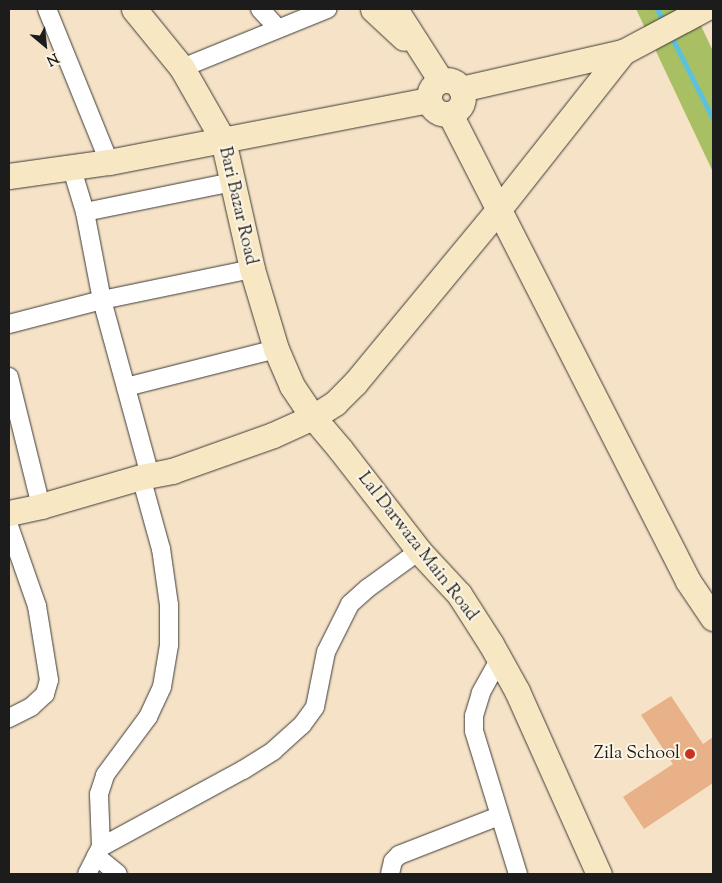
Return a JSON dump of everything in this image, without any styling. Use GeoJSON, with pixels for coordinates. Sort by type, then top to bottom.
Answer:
{"type":"FeatureCollection","features":[{"type":"Feature","properties":{"kind":"street"},"geometry":{"type":"LineString","coordinates":[[47,9],[108,162]]}},
{"type":"Feature","properties":{"kind":"street","name":"Bari Bazar Road"},"geometry":{"type":"LineString","coordinates":[[134,9],[182,68],[222,140],[252,269],[276,349],[292,386],[313,417]]}},
{"type":"Feature","properties":{"kind":"street"},"geometry":{"type":"LineString","coordinates":[[260,9],[278,28]]}},
{"type":"Feature","properties":{"kind":"street"},"geometry":{"type":"LineString","coordinates":[[182,68],[327,9]]}},
{"type":"Feature","properties":{"kind":"street"},"geometry":{"type":"LineString","coordinates":[[373,9],[440,83],[463,102],[456,112],[450,114],[688,582],[713,618]]}},
{"type":"Feature","properties":{"kind":"street"},"geometry":{"type":"LineString","coordinates":[[395,9],[440,83]]}},
{"type":"Feature","properties":{"kind":"street"},"geometry":{"type":"LineString","coordinates":[[9,176],[108,162],[222,140],[440,83],[630,48],[704,9]]}},
{"type":"Feature","properties":{"kind":"street"},"geometry":{"type":"LineString","coordinates":[[9,513],[145,477],[273,435],[313,417],[335,404],[355,383],[630,48]]}},
{"type":"Feature","properties":{"kind":"street"},"geometry":{"type":"LineString","coordinates":[[70,166],[85,212],[102,300],[126,387],[161,549],[169,605],[170,645],[162,687],[148,717],[105,775],[99,794],[99,851],[87,874]]}},
{"type":"Feature","properties":{"kind":"street"},"geometry":{"type":"LineString","coordinates":[[85,212],[232,182]]}},
{"type":"Feature","properties":{"kind":"street"},"geometry":{"type":"LineString","coordinates":[[9,324],[102,300],[252,269]]}},
{"type":"Feature","properties":{"kind":"street"},"geometry":{"type":"LineString","coordinates":[[126,387],[276,349]]}},
{"type":"Feature","properties":{"kind":"street"},"geometry":{"type":"LineString","coordinates":[[9,377],[41,506]]}},
{"type":"Feature","properties":{"kind":"street","name":"Lal Darwaza Main Road"},"geometry":{"type":"LineString","coordinates":[[313,417],[419,551],[459,594],[499,660],[540,741],[599,874]]}},
{"type":"Feature","properties":{"kind":"street"},"geometry":{"type":"LineString","coordinates":[[9,526],[37,606],[49,680],[45,694],[32,707],[9,718]]}},
{"type":"Feature","properties":{"kind":"street"},"geometry":{"type":"LineString","coordinates":[[99,851],[243,770],[273,751],[302,725],[315,707],[326,652],[350,604],[368,588],[419,551]]}},
{"type":"Feature","properties":{"kind":"street"},"geometry":{"type":"LineString","coordinates":[[499,660],[481,693],[474,716],[474,731],[518,874]]}},
{"type":"Feature","properties":{"kind":"street"},"geometry":{"type":"LineString","coordinates":[[390,874],[393,861],[399,855],[499,816]]}},
{"type":"Feature","properties":{"kind":"street"},"geometry":{"type":"LineString","coordinates":[[99,851],[118,874]]}},
{"type":"Feature","properties":{"kind":"green space"},"geometry":{"type":"Polygon","coordinates":[[[636,9],[693,9],[713,51],[713,172],[636,9]]]}},
{"type":"Feature","properties":{"kind":"building","name":"Zila School"},"geometry":{"type":"Polygon","coordinates":[[[671,696],[703,744],[713,737],[713,783],[644,829],[623,797],[673,764],[641,715],[671,696]]]}},
{"type":"Feature","properties":{"kind":"waterway"},"geometry":{"type":"LineString","coordinates":[[657,9],[664,22]]}},
{"type":"Feature","properties":{"kind":"waterway"},"geometry":{"type":"LineString","coordinates":[[670,34],[713,119]]}},
{"type":"Feature","properties":{"kind":"place","name":"Zila School"},"geometry":{"type":"Point","coordinates":[690,754]}}]}
